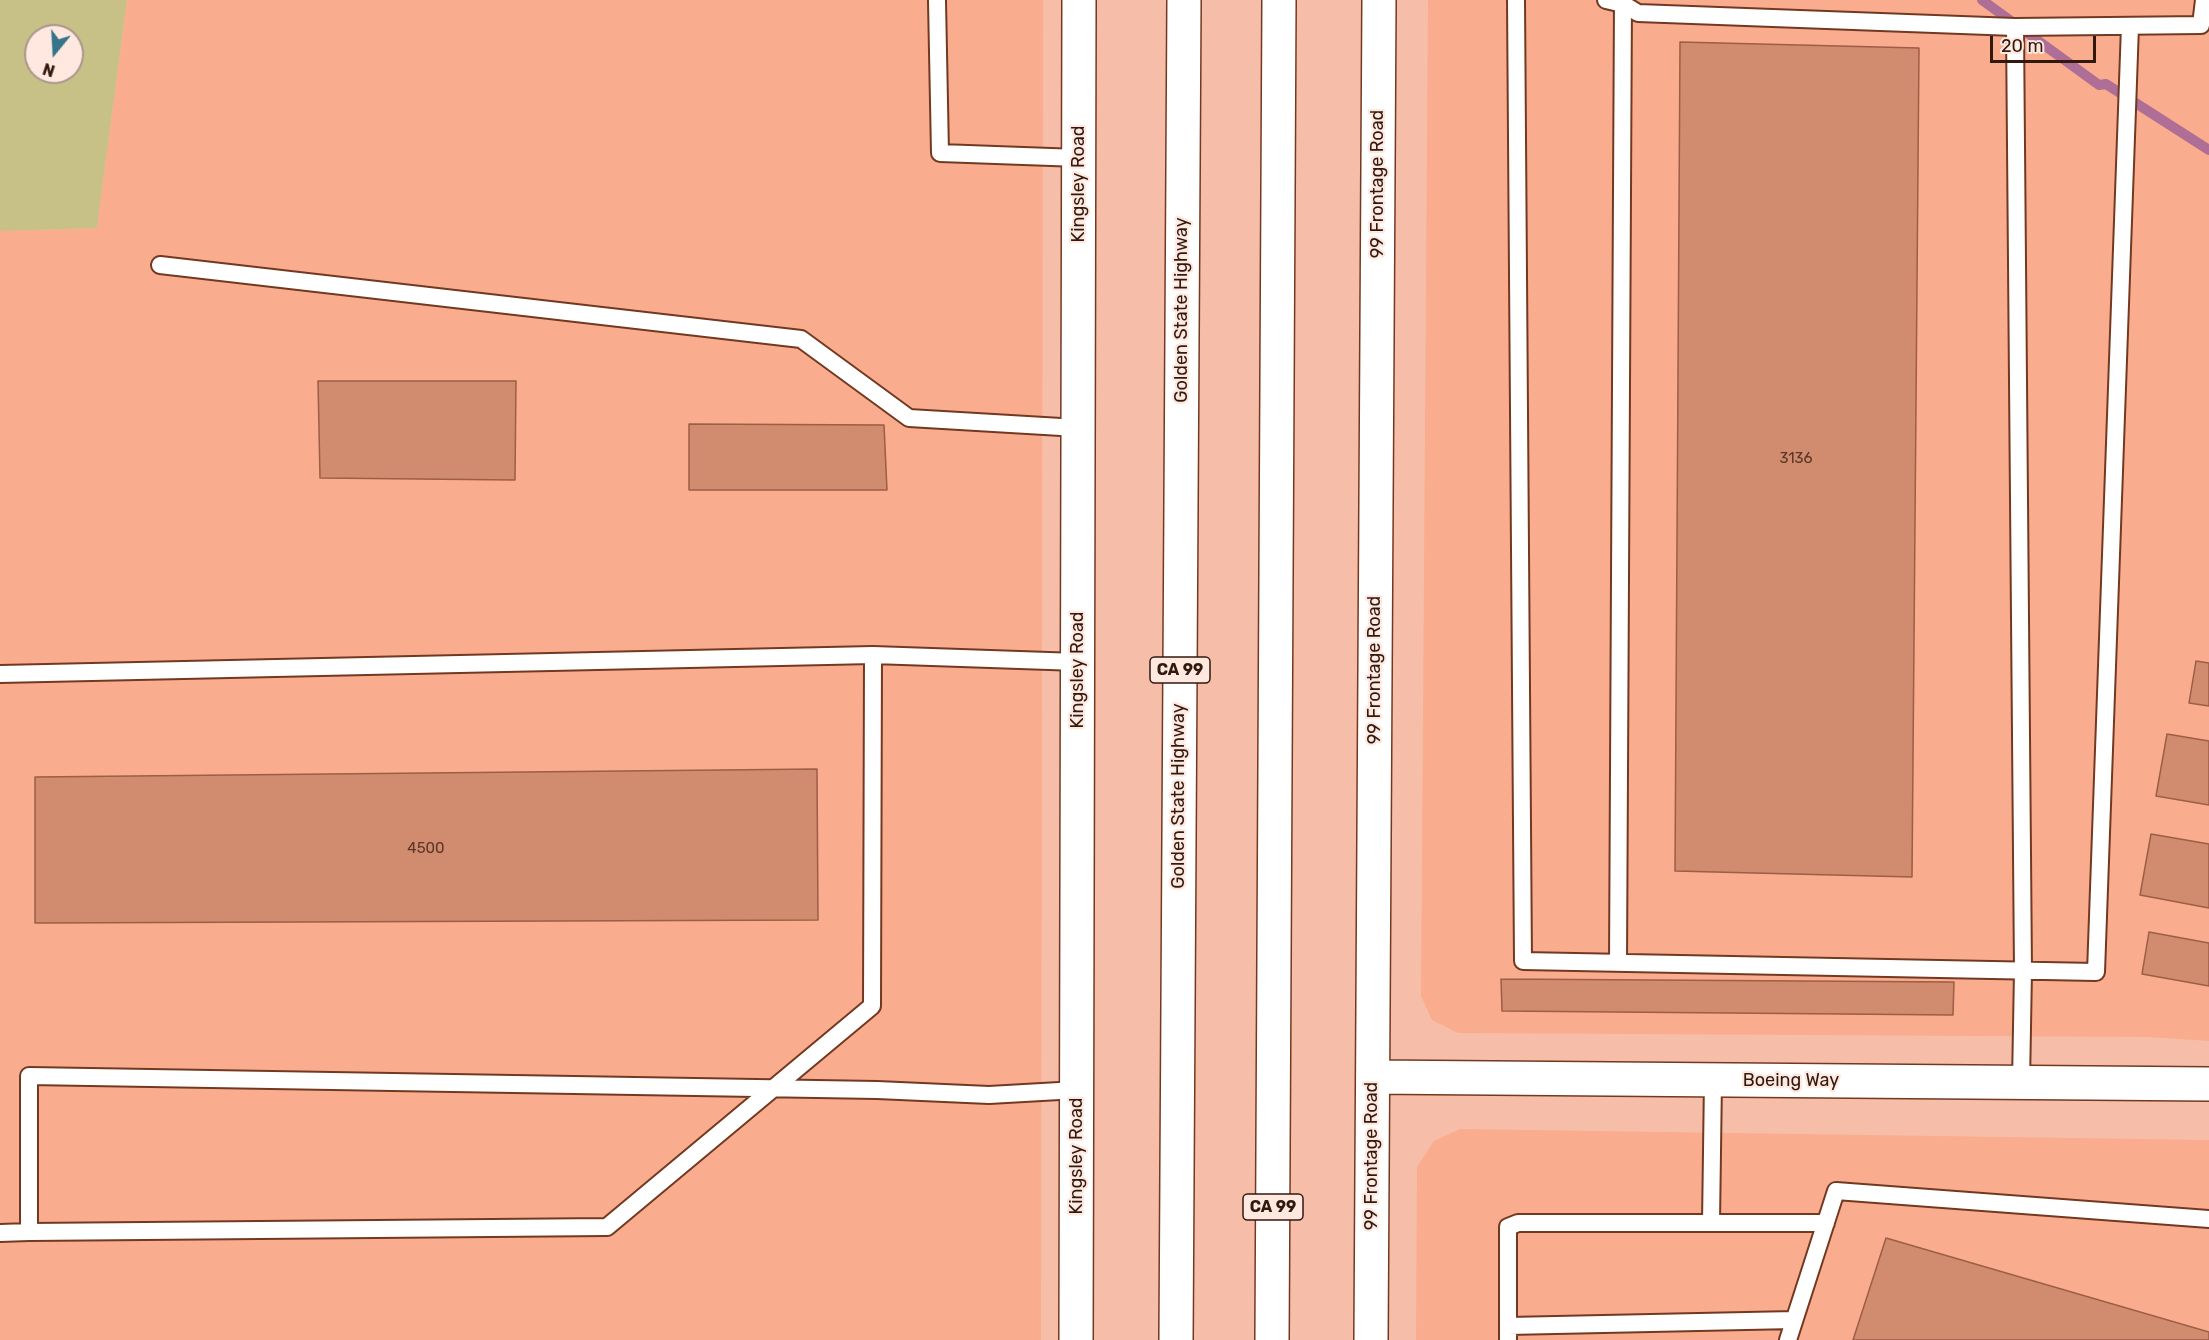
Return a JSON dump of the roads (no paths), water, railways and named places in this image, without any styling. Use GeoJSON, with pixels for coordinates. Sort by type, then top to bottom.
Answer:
{"type":"FeatureCollection","features":[{"type":"Feature","properties":{"kind":"main road","name":"Kingsley Road"},"geometry":{"type":"LineString","coordinates":[[1076,1340],[1079,0]]}},
{"type":"Feature","properties":{"kind":"main road","name":"Golden State Highway"},"geometry":{"type":"LineString","coordinates":[[1176,1340],[1184,0]]}},
{"type":"Feature","properties":{"kind":"main road","name":"CA 99"},"geometry":{"type":"LineString","coordinates":[[1272,1340],[1279,0]]}},
{"type":"Feature","properties":{"kind":"main road","name":"99 Frontage Road"},"geometry":{"type":"LineString","coordinates":[[1371,1340],[1379,0]]}},
{"type":"Feature","properties":{"kind":"main road","name":"Boeing Way"},"geometry":{"type":"LineString","coordinates":[[1373,1077],[2209,1084]]}},
{"type":"Feature","properties":{"kind":"lane"},"geometry":{"type":"LineString","coordinates":[[1516,0],[1523,961],[2096,972],[2130,26]]}},
{"type":"Feature","properties":{"kind":"lane"},"geometry":{"type":"LineString","coordinates":[[1606,0],[1623,2],[1638,13],[2015,27],[2201,25],[2204,0]]}},
{"type":"Feature","properties":{"kind":"lane"},"geometry":{"type":"LineString","coordinates":[[937,1],[940,153],[1079,158]]}},
{"type":"Feature","properties":{"kind":"lane"},"geometry":{"type":"LineString","coordinates":[[1618,963],[1623,2]]}},
{"type":"Feature","properties":{"kind":"lane"},"geometry":{"type":"LineString","coordinates":[[2015,27],[2023,971],[2021,1083]]}},
{"type":"Feature","properties":{"kind":"lane"},"geometry":{"type":"LineString","coordinates":[[160,265],[801,339],[909,418],[1078,428]]}},
{"type":"Feature","properties":{"kind":"lane"},"geometry":{"type":"LineString","coordinates":[[0,674],[873,655],[1078,662]]}},
{"type":"Feature","properties":{"kind":"lane"},"geometry":{"type":"LineString","coordinates":[[0,1233],[607,1227],[872,1006],[873,655]]}},
{"type":"Feature","properties":{"kind":"lane"},"geometry":{"type":"LineString","coordinates":[[29,1232],[29,1076],[877,1090],[989,1095],[1077,1090]]}},
{"type":"Feature","properties":{"kind":"lane"},"geometry":{"type":"LineString","coordinates":[[1711,1223],[1713,1080]]}},
{"type":"Feature","properties":{"kind":"lane"},"geometry":{"type":"LineString","coordinates":[[1788,1340],[1836,1191],[2209,1219]]}},
{"type":"Feature","properties":{"kind":"lane"},"geometry":{"type":"LineString","coordinates":[[1794,1320],[1610,1332],[1508,1333],[1508,1227],[1518,1223],[1826,1223]]}},
{"type":"Feature","properties":{"kind":"waterway"},"geometry":{"type":"LineString","coordinates":[[1982,0],[2099,85],[2106,84],[2209,150]]}}]}
